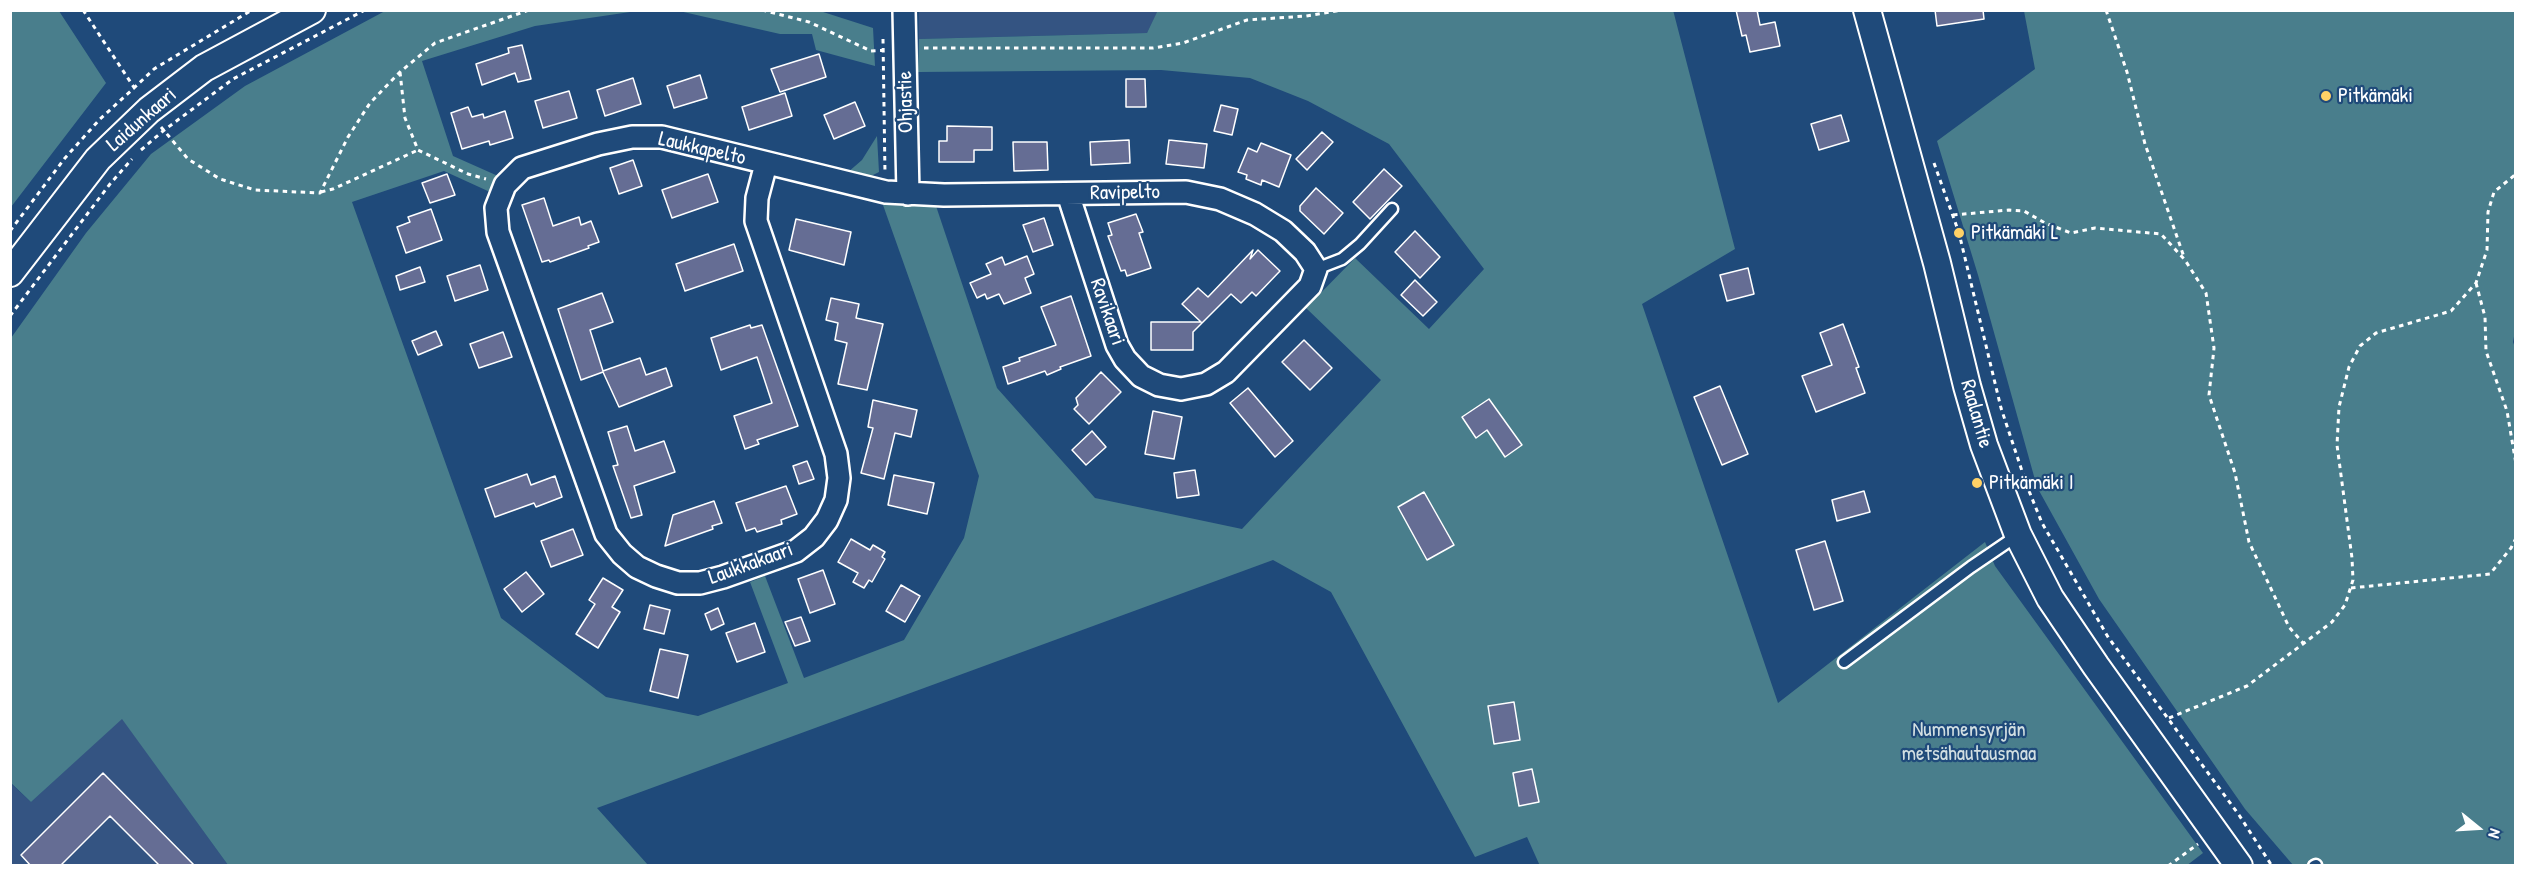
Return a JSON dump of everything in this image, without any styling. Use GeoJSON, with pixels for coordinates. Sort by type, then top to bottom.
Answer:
{"type":"FeatureCollection","features":[{"type":"Feature","properties":{"kind":"street","name":"Laidunkaari"},"geometry":{"type":"LineString","coordinates":[[10,273],[98,159],[156,120],[204,68],[312,10]]}},
{"type":"Feature","properties":{"kind":"street","name":"Ohjastie"},"geometry":{"type":"LineString","coordinates":[[904,10],[894,49],[908,194]]}},
{"type":"Feature","properties":{"kind":"street","name":"Raalantie"},"geometry":{"type":"LineString","coordinates":[[1867,10],[1937,262],[1975,415],[1995,477],[2018,535],[2057,607],[2239,866]]}},
{"type":"Feature","properties":{"kind":"street","name":"Laukkapelto"},"geometry":{"type":"LineString","coordinates":[[505,185],[522,168],[598,144],[633,137],[663,137],[886,192],[908,194]]}},
{"type":"Feature","properties":{"kind":"street","name":"Laukkakaari"},"geometry":{"type":"LineString","coordinates":[[505,185],[496,208],[498,232],[606,534],[621,554],[637,567],[678,583],[700,583],[723,577],[796,550],[814,537],[827,520],[836,500],[839,478],[836,454],[756,221],[757,198],[766,164]]}},
{"type":"Feature","properties":{"kind":"street","name":"Ravipelto"},"geometry":{"type":"LineString","coordinates":[[908,194],[1186,192],[1220,199],[1255,214],[1283,231],[1305,252],[1316,269]]}},
{"type":"Feature","properties":{"kind":"street","name":"Ravikaari"},"geometry":{"type":"LineString","coordinates":[[1068,194],[1117,345],[1125,360],[1141,376],[1159,385],[1181,389],[1206,384],[1226,372],[1310,286],[1316,269]]}},
{"type":"Feature","properties":{"kind":"lane"},"geometry":{"type":"LineString","coordinates":[[1316,269],[1341,260],[1360,244],[1392,209]]}},
{"type":"Feature","properties":{"kind":"lane"},"geometry":{"type":"LineString","coordinates":[[1844,662],[1971,567],[2018,535]]}},
{"type":"Feature","properties":{"kind":"path"},"geometry":{"type":"LineString","coordinates":[[83,10],[156,120],[188,159],[220,179],[255,190],[320,193],[418,150]]}},
{"type":"Feature","properties":{"kind":"path"},"geometry":{"type":"LineString","coordinates":[[10,231],[65,158],[100,119],[154,69],[252,10]]}},
{"type":"Feature","properties":{"kind":"path"},"geometry":{"type":"LineString","coordinates":[[10,316],[110,184],[135,155],[156,120],[365,10]]}},
{"type":"Feature","properties":{"kind":"path"},"geometry":{"type":"LineString","coordinates":[[320,193],[348,136],[370,103],[400,72],[435,44],[529,10]]}},
{"type":"Feature","properties":{"kind":"path"},"geometry":{"type":"LineString","coordinates":[[762,10],[809,22],[871,51],[1153,48],[1183,43],[1247,20],[1306,16],[1343,10]]}},
{"type":"Feature","properties":{"kind":"path"},"geometry":{"type":"LineString","coordinates":[[2106,10],[2127,72],[2145,144],[2185,260]]}},
{"type":"Feature","properties":{"kind":"path"},"geometry":{"type":"LineString","coordinates":[[883,30],[894,49],[886,192]]}},
{"type":"Feature","properties":{"kind":"path"},"geometry":{"type":"LineString","coordinates":[[400,72],[405,118],[418,150],[468,174],[505,185]]}},
{"type":"Feature","properties":{"kind":"path"},"geometry":{"type":"LineString","coordinates":[[1933,161],[1959,233],[2001,408],[2042,523],[2108,637],[2169,718],[2272,866]]}},
{"type":"Feature","properties":{"kind":"path"},"geometry":{"type":"LineString","coordinates":[[2169,718],[2247,686],[2332,622],[2345,605],[2353,580],[2352,558],[2337,445],[2339,407],[2349,367],[2360,346],[2376,333],[2451,311],[2476,283],[2487,250],[2488,212],[2494,192],[2516,174]]}},
{"type":"Feature","properties":{"kind":"path"},"geometry":{"type":"LineString","coordinates":[[1953,215],[2009,210],[2024,211],[2045,223],[2071,233],[2095,228],[2161,234],[2185,260],[2206,293],[2214,348],[2209,394],[2235,473],[2249,542],[2289,627],[2303,643]]}},
{"type":"Feature","properties":{"kind":"path"},"geometry":{"type":"LineString","coordinates":[[2476,283],[2485,317],[2486,351],[2507,411],[2516,464]]}},
{"type":"Feature","properties":{"kind":"path"},"geometry":{"type":"LineString","coordinates":[[2351,588],[2490,574],[2511,548],[2516,538]]}},
{"type":"Feature","properties":{"kind":"path"},"geometry":{"type":"LineString","coordinates":[[2168,866],[2215,831]]}},
{"type":"Feature","properties":{"kind":"shaded area"},"geometry":{"type":"Polygon","coordinates":[[[919,11],[1158,11],[1147,33],[919,39],[919,11]]]}},
{"type":"Feature","properties":{"kind":"shaded area"},"geometry":{"type":"Polygon","coordinates":[[[122,718],[228,865],[11,865],[10,783],[31,802],[122,718]]]}},
{"type":"Feature","properties":{"kind":"green space"},"geometry":{"type":"Polygon","coordinates":[[[11,10],[59,11],[106,83],[11,207],[11,10]]]}},
{"type":"Feature","properties":{"kind":"green space","name":"Nummensyrjän metsähautausmaa"},"geometry":{"type":"Polygon","coordinates":[[[1158,10],[1673,10],[1735,249],[1642,304],[1778,703],[1985,542],[1995,566],[2203,853],[2186,866],[1540,866],[1527,837],[1475,857],[1331,592],[1273,560],[597,808],[648,865],[228,865],[122,719],[31,802],[11,783],[11,338],[86,233],[151,154],[245,86],[385,11],[637,11],[535,26],[422,61],[453,156],[498,176],[490,192],[444,171],[352,202],[501,618],[606,697],[698,716],[788,683],[750,582],[765,576],[804,678],[904,640],[964,538],[979,476],[883,205],[936,206],[997,388],[1095,498],[1242,529],[1381,380],[1306,308],[1355,258],[1429,329],[1484,269],[1389,144],[1308,101],[1250,78],[1161,70],[918,72],[919,39],[1147,33],[1158,10]]]}},
{"type":"Feature","properties":{"kind":"green space"},"geometry":{"type":"Polygon","coordinates":[[[679,11],[820,11],[873,28],[875,66],[816,50],[812,34],[780,34],[679,11]]]}},
{"type":"Feature","properties":{"kind":"green space"},"geometry":{"type":"Polygon","coordinates":[[[2024,11],[2515,11],[2516,326],[2513,342],[2516,350],[2515,865],[2293,865],[2245,809],[2099,599],[2037,487],[1978,275],[1937,141],[2035,69],[2024,11]]]}},
{"type":"Feature","properties":{"kind":"green space"},"geometry":{"type":"Polygon","coordinates":[[[877,136],[879,172],[869,177],[847,173],[862,160],[877,136]]]}},
{"type":"Feature","properties":{"kind":"building"},"geometry":{"type":"Polygon","coordinates":[[[1736,10],[1757,10],[1760,25],[1775,22],[1780,46],[1750,52],[1746,35],[1742,36],[1736,10]]]}},
{"type":"Feature","properties":{"kind":"building"},"geometry":{"type":"Polygon","coordinates":[[[1935,10],[1983,10],[1984,19],[1937,26],[1935,10]]]}},
{"type":"Feature","properties":{"kind":"building"},"geometry":{"type":"Polygon","coordinates":[[[522,45],[531,79],[518,82],[515,73],[482,85],[476,64],[509,53],[508,48],[522,45]]]}},
{"type":"Feature","properties":{"kind":"building"},"geometry":{"type":"Polygon","coordinates":[[[819,54],[826,77],[780,92],[771,69],[819,54]]]}},
{"type":"Feature","properties":{"kind":"building"},"geometry":{"type":"Polygon","coordinates":[[[700,75],[707,98],[674,108],[667,86],[700,75]]]}},
{"type":"Feature","properties":{"kind":"building"},"geometry":{"type":"Polygon","coordinates":[[[633,78],[641,104],[605,116],[597,90],[633,78]]]}},
{"type":"Feature","properties":{"kind":"building"},"geometry":{"type":"Polygon","coordinates":[[[1126,79],[1145,79],[1146,107],[1126,107],[1126,79]]]}},
{"type":"Feature","properties":{"kind":"building"},"geometry":{"type":"Polygon","coordinates":[[[569,91],[577,118],[543,128],[535,101],[569,91]]]}},
{"type":"Feature","properties":{"kind":"building"},"geometry":{"type":"Polygon","coordinates":[[[785,93],[792,116],[749,130],[742,107],[785,93]]]}},
{"type":"Feature","properties":{"kind":"building"},"geometry":{"type":"Polygon","coordinates":[[[855,102],[865,126],[834,139],[824,115],[855,102]]]}},
{"type":"Feature","properties":{"kind":"building"},"geometry":{"type":"Polygon","coordinates":[[[1221,105],[1238,109],[1232,135],[1214,131],[1221,105]]]}},
{"type":"Feature","properties":{"kind":"building"},"geometry":{"type":"Polygon","coordinates":[[[468,107],[472,117],[483,114],[484,118],[505,111],[513,138],[490,145],[489,141],[462,149],[451,113],[468,107]]]}},
{"type":"Feature","properties":{"kind":"building"},"geometry":{"type":"Polygon","coordinates":[[[1841,115],[1849,141],[1819,150],[1811,124],[1841,115]]]}},
{"type":"Feature","properties":{"kind":"building"},"geometry":{"type":"Polygon","coordinates":[[[947,126],[992,127],[992,150],[974,150],[974,162],[939,162],[939,141],[947,141],[947,126]]]}},
{"type":"Feature","properties":{"kind":"building"},"geometry":{"type":"Polygon","coordinates":[[[1322,132],[1333,142],[1307,170],[1296,159],[1322,132]]]}},
{"type":"Feature","properties":{"kind":"building"},"geometry":{"type":"Polygon","coordinates":[[[1129,140],[1130,163],[1091,165],[1090,142],[1129,140]]]}},
{"type":"Feature","properties":{"kind":"building"},"geometry":{"type":"Polygon","coordinates":[[[1169,140],[1207,144],[1204,168],[1166,164],[1169,140]]]}},
{"type":"Feature","properties":{"kind":"building"},"geometry":{"type":"Polygon","coordinates":[[[1013,142],[1047,142],[1048,170],[1014,171],[1013,142]]]}},
{"type":"Feature","properties":{"kind":"building"},"geometry":{"type":"Polygon","coordinates":[[[1261,143],[1291,155],[1279,187],[1262,180],[1261,185],[1246,179],[1247,175],[1238,172],[1248,148],[1257,152],[1261,143]]]}},
{"type":"Feature","properties":{"kind":"building"},"geometry":{"type":"Polygon","coordinates":[[[633,160],[642,186],[619,194],[610,168],[633,160]]]}},
{"type":"Feature","properties":{"kind":"building"},"geometry":{"type":"Polygon","coordinates":[[[1384,169],[1402,186],[1370,219],[1353,202],[1384,169]]]}},
{"type":"Feature","properties":{"kind":"building"},"geometry":{"type":"Polygon","coordinates":[[[447,174],[455,195],[430,203],[422,183],[447,174]]]}},
{"type":"Feature","properties":{"kind":"building"},"geometry":{"type":"Polygon","coordinates":[[[708,174],[718,202],[672,218],[662,190],[708,174]]]}},
{"type":"Feature","properties":{"kind":"building"},"geometry":{"type":"Polygon","coordinates":[[[1316,188],[1343,213],[1324,234],[1300,211],[1300,206],[1316,188]]]}},
{"type":"Feature","properties":{"kind":"building"},"geometry":{"type":"Polygon","coordinates":[[[544,198],[553,226],[579,217],[581,225],[591,221],[599,242],[550,262],[549,260],[542,262],[522,205],[544,198]]]}},
{"type":"Feature","properties":{"kind":"building"},"geometry":{"type":"Polygon","coordinates":[[[431,209],[442,240],[406,253],[397,227],[410,222],[408,217],[431,209]]]}},
{"type":"Feature","properties":{"kind":"building"},"geometry":{"type":"Polygon","coordinates":[[[1136,214],[1143,232],[1139,233],[1151,268],[1127,276],[1125,270],[1121,271],[1108,236],[1112,235],[1108,223],[1136,214]]]}},
{"type":"Feature","properties":{"kind":"building"},"geometry":{"type":"Polygon","coordinates":[[[1044,218],[1053,245],[1033,252],[1023,225],[1044,218]]]}},
{"type":"Feature","properties":{"kind":"building"},"geometry":{"type":"Polygon","coordinates":[[[796,219],[851,232],[844,265],[789,250],[796,219]]]}},
{"type":"Feature","properties":{"kind":"building"},"geometry":{"type":"Polygon","coordinates":[[[1415,231],[1440,257],[1420,278],[1395,252],[1415,231]]]}},
{"type":"Feature","properties":{"kind":"building"},"geometry":{"type":"Polygon","coordinates":[[[734,244],[743,271],[685,291],[676,264],[734,244]]]}},
{"type":"Feature","properties":{"kind":"building"},"geometry":{"type":"Polygon","coordinates":[[[1253,250],[1250,259],[1258,250],[1280,271],[1256,296],[1252,292],[1241,303],[1231,294],[1193,332],[1193,350],[1151,350],[1151,322],[1201,322],[1182,304],[1198,288],[1208,297],[1253,250]]]}},
{"type":"Feature","properties":{"kind":"building"},"geometry":{"type":"Polygon","coordinates":[[[1027,256],[1034,274],[1025,278],[1031,293],[1004,304],[999,294],[987,299],[985,294],[977,298],[970,283],[991,274],[986,264],[1002,257],[1005,265],[1027,256]]]}},
{"type":"Feature","properties":{"kind":"building"},"geometry":{"type":"Polygon","coordinates":[[[480,265],[488,290],[455,301],[447,276],[480,265]]]}},
{"type":"Feature","properties":{"kind":"building"},"geometry":{"type":"Polygon","coordinates":[[[420,267],[425,282],[400,290],[396,276],[420,267]]]}},
{"type":"Feature","properties":{"kind":"building"},"geometry":{"type":"Polygon","coordinates":[[[1748,268],[1754,294],[1727,301],[1720,275],[1748,268]]]}},
{"type":"Feature","properties":{"kind":"building"},"geometry":{"type":"Polygon","coordinates":[[[1415,280],[1437,302],[1423,316],[1401,295],[1415,280]]]}},
{"type":"Feature","properties":{"kind":"building"},"geometry":{"type":"Polygon","coordinates":[[[602,293],[613,322],[590,330],[603,371],[640,358],[646,375],[666,368],[672,386],[619,407],[603,372],[581,380],[558,309],[602,293]]]}},
{"type":"Feature","properties":{"kind":"building"},"geometry":{"type":"Polygon","coordinates":[[[1071,296],[1091,356],[1060,367],[1061,369],[1047,375],[1045,371],[1008,384],[1003,367],[1020,361],[1019,358],[1056,345],[1041,307],[1071,296]]]}},
{"type":"Feature","properties":{"kind":"building"},"geometry":{"type":"Polygon","coordinates":[[[831,298],[859,304],[856,318],[883,324],[867,390],[838,384],[847,343],[835,340],[838,323],[826,320],[831,298]]]}},
{"type":"Feature","properties":{"kind":"building"},"geometry":{"type":"Polygon","coordinates":[[[1843,324],[1859,367],[1856,368],[1865,393],[1816,412],[1802,376],[1832,365],[1820,333],[1843,324]]]}},
{"type":"Feature","properties":{"kind":"building"},"geometry":{"type":"Polygon","coordinates":[[[750,325],[751,328],[762,325],[798,426],[757,440],[759,444],[745,449],[734,416],[772,403],[757,357],[721,370],[711,338],[750,325]]]}},
{"type":"Feature","properties":{"kind":"building"},"geometry":{"type":"Polygon","coordinates":[[[436,331],[442,345],[418,355],[412,341],[436,331]]]}},
{"type":"Feature","properties":{"kind":"building"},"geometry":{"type":"Polygon","coordinates":[[[503,332],[512,357],[479,368],[470,344],[503,332]]]}},
{"type":"Feature","properties":{"kind":"building"},"geometry":{"type":"Polygon","coordinates":[[[1304,340],[1332,368],[1310,390],[1282,362],[1304,340]]]}},
{"type":"Feature","properties":{"kind":"building"},"geometry":{"type":"Polygon","coordinates":[[[1101,372],[1121,392],[1089,424],[1074,409],[1078,405],[1076,398],[1101,372]]]}},
{"type":"Feature","properties":{"kind":"building"},"geometry":{"type":"Polygon","coordinates":[[[1720,386],[1748,454],[1722,465],[1694,397],[1720,386]]]}},
{"type":"Feature","properties":{"kind":"building"},"geometry":{"type":"Polygon","coordinates":[[[1248,388],[1293,441],[1275,457],[1230,403],[1248,388]]]}},
{"type":"Feature","properties":{"kind":"building"},"geometry":{"type":"Polygon","coordinates":[[[1489,399],[1522,445],[1505,457],[1487,430],[1476,438],[1462,417],[1489,399]]]}},
{"type":"Feature","properties":{"kind":"building"},"geometry":{"type":"Polygon","coordinates":[[[873,400],[917,410],[911,437],[895,433],[884,479],[861,473],[873,428],[868,427],[873,400]]]}},
{"type":"Feature","properties":{"kind":"building"},"geometry":{"type":"Polygon","coordinates":[[[1153,411],[1182,417],[1174,459],[1145,454],[1153,411]]]}},
{"type":"Feature","properties":{"kind":"building"},"geometry":{"type":"Polygon","coordinates":[[[627,426],[635,451],[664,441],[675,472],[634,486],[642,515],[631,518],[613,466],[618,465],[608,432],[627,426]]]}},
{"type":"Feature","properties":{"kind":"building"},"geometry":{"type":"Polygon","coordinates":[[[1092,431],[1106,447],[1086,465],[1072,450],[1092,431]]]}},
{"type":"Feature","properties":{"kind":"building"},"geometry":{"type":"Polygon","coordinates":[[[807,461],[814,479],[799,484],[793,466],[807,461]]]}},
{"type":"Feature","properties":{"kind":"building"},"geometry":{"type":"Polygon","coordinates":[[[1195,470],[1199,495],[1177,498],[1174,473],[1195,470]]]}},
{"type":"Feature","properties":{"kind":"building"},"geometry":{"type":"Polygon","coordinates":[[[527,474],[531,485],[555,476],[562,497],[536,507],[534,503],[495,517],[485,489],[527,474]]]}},
{"type":"Feature","properties":{"kind":"building"},"geometry":{"type":"Polygon","coordinates":[[[894,475],[934,483],[927,514],[888,505],[894,475]]]}},
{"type":"Feature","properties":{"kind":"building"},"geometry":{"type":"Polygon","coordinates":[[[786,486],[797,514],[781,520],[782,524],[757,532],[755,528],[746,531],[736,503],[786,486]]]}},
{"type":"Feature","properties":{"kind":"building"},"geometry":{"type":"Polygon","coordinates":[[[1864,491],[1870,512],[1837,521],[1832,500],[1864,491]]]}},
{"type":"Feature","properties":{"kind":"building"},"geometry":{"type":"Polygon","coordinates":[[[1424,492],[1454,545],[1427,560],[1398,507],[1424,492]]]}},
{"type":"Feature","properties":{"kind":"building"},"geometry":{"type":"Polygon","coordinates":[[[714,501],[722,523],[712,526],[713,529],[665,546],[673,515],[714,501]]]}},
{"type":"Feature","properties":{"kind":"building"},"geometry":{"type":"Polygon","coordinates":[[[573,529],[583,555],[551,567],[541,541],[573,529]]]}},
{"type":"Feature","properties":{"kind":"building"},"geometry":{"type":"Polygon","coordinates":[[[851,539],[870,550],[873,545],[885,552],[882,557],[885,559],[872,582],[869,580],[864,588],[853,582],[858,573],[838,562],[851,539]]]}},
{"type":"Feature","properties":{"kind":"building"},"geometry":{"type":"Polygon","coordinates":[[[1825,541],[1843,601],[1814,610],[1796,550],[1825,541]]]}},
{"type":"Feature","properties":{"kind":"building"},"geometry":{"type":"Polygon","coordinates":[[[823,570],[835,604],[810,613],[798,579],[823,570]]]}},
{"type":"Feature","properties":{"kind":"building"},"geometry":{"type":"Polygon","coordinates":[[[526,572],[544,594],[522,612],[504,589],[526,572]]]}},
{"type":"Feature","properties":{"kind":"building"},"geometry":{"type":"Polygon","coordinates":[[[603,578],[623,590],[612,607],[620,612],[598,648],[576,634],[595,604],[589,600],[603,578]]]}},
{"type":"Feature","properties":{"kind":"building"},"geometry":{"type":"Polygon","coordinates":[[[901,585],[920,596],[905,622],[886,611],[901,585]]]}},
{"type":"Feature","properties":{"kind":"building"},"geometry":{"type":"Polygon","coordinates":[[[650,605],[670,610],[664,634],[644,629],[650,605]]]}},
{"type":"Feature","properties":{"kind":"building"},"geometry":{"type":"Polygon","coordinates":[[[718,608],[724,624],[711,630],[705,614],[718,608]]]}},
{"type":"Feature","properties":{"kind":"building"},"geometry":{"type":"Polygon","coordinates":[[[801,617],[810,641],[795,646],[785,622],[801,617]]]}},
{"type":"Feature","properties":{"kind":"building"},"geometry":{"type":"Polygon","coordinates":[[[755,623],[765,652],[737,662],[726,633],[755,623]]]}},
{"type":"Feature","properties":{"kind":"building"},"geometry":{"type":"Polygon","coordinates":[[[660,649],[688,655],[678,698],[650,691],[660,649]]]}},
{"type":"Feature","properties":{"kind":"building"},"geometry":{"type":"Polygon","coordinates":[[[1514,702],[1520,740],[1494,744],[1488,706],[1514,702]]]}},
{"type":"Feature","properties":{"kind":"building"},"geometry":{"type":"Polygon","coordinates":[[[1532,769],[1539,802],[1519,806],[1513,773],[1532,769]]]}},
{"type":"Feature","properties":{"kind":"building"},"geometry":{"type":"Polygon","coordinates":[[[103,773],[195,866],[160,866],[110,816],[60,866],[31,866],[21,855],[103,773]]]}},
{"type":"Feature","properties":{"kind":"place","name":"Pitkämäki"},"geometry":{"type":"Point","coordinates":[2326,96]}},
{"type":"Feature","properties":{"kind":"place","name":"Pitkämäki L"},"geometry":{"type":"Point","coordinates":[1959,233]}},
{"type":"Feature","properties":{"kind":"place","name":"Pitkämäki I"},"geometry":{"type":"Point","coordinates":[1977,483]}}]}
